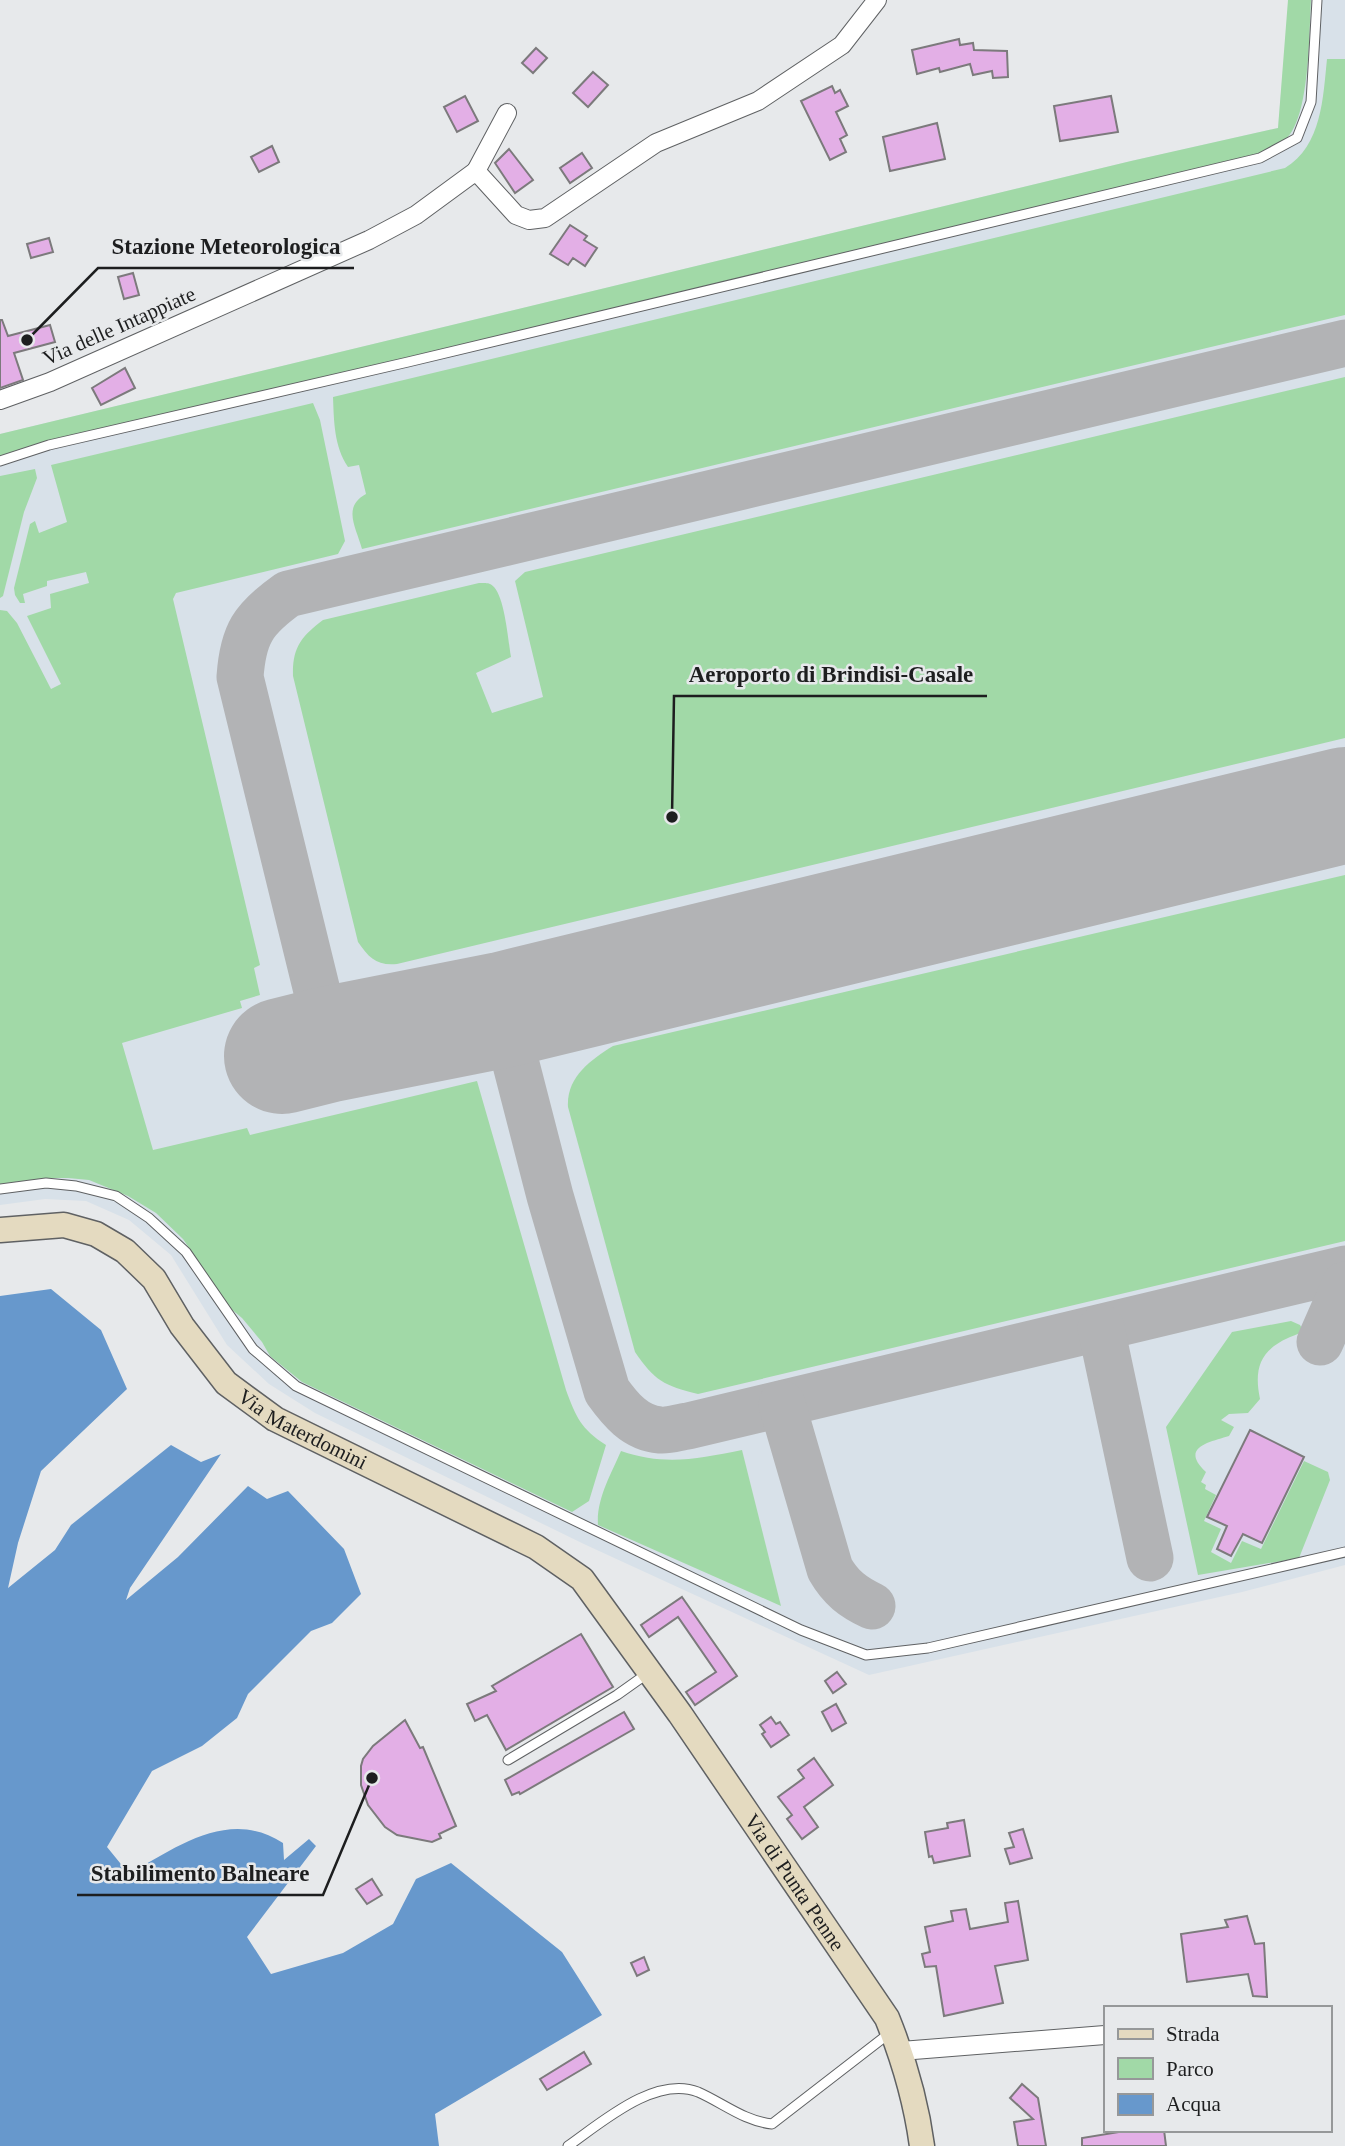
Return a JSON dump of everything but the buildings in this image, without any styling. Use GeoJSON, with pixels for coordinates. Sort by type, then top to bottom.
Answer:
{"type":"FeatureCollection","features":[{"type":"Feature","properties":{"kind":"street"},"geometry":{"type":"LineString","coordinates":[[476,172],[516,215],[529,220],[545,218],[656,143],[758,101],[842,45],[877,0]]}},
{"type":"Feature","properties":{"kind":"street","name":"Via delle Intappiate"},"geometry":{"type":"LineString","coordinates":[[0,400],[50,382],[369,240],[416,215],[476,172],[507,113]]}},
{"type":"Feature","properties":{"kind":"street","name":"Via Materdomini"},"geometry":{"type":"LineString","coordinates":[[0,1230],[64,1225],[96,1234],[125,1251],[154,1279],[182,1326],[226,1383],[286,1425],[536,1547],[582,1579],[624,1637]]}},
{"type":"Feature","properties":{"kind":"street","name":"Via di Punta Penne"},"geometry":{"type":"LineString","coordinates":[[624,1637],[887,2018],[897,2041],[916,2106],[922,2146]]}},
{"type":"Feature","properties":{"kind":"street"},"geometry":{"type":"LineString","coordinates":[[897,2041],[1104,2035]]}},
{"type":"Feature","properties":{"kind":"lane"},"geometry":{"type":"LineString","coordinates":[[0,461],[49,445],[1259,158],[1297,138],[1311,102],[1317,0]]}},
{"type":"Feature","properties":{"kind":"lane"},"geometry":{"type":"LineString","coordinates":[[0,1189],[46,1183],[76,1186],[116,1196],[149,1218],[186,1252],[253,1349],[296,1386],[800,1630],[866,1655],[928,1648],[1345,1552]]}},
{"type":"Feature","properties":{"kind":"lane"},"geometry":{"type":"LineString","coordinates":[[508,1760],[617,1695],[649,1672]]}},
{"type":"Feature","properties":{"kind":"lane"},"geometry":{"type":"LineString","coordinates":[[568,2146],[637,2098],[674,2089],[696,2091],[756,2122],[772,2124],[897,2041]]}},
{"type":"Feature","properties":{"kind":"shaded area"},"geometry":{"type":"Polygon","coordinates":[[[1289,0],[1345,0],[1345,1565],[1242,1592],[869,1675],[586,1545],[315,1413],[269,1384],[227,1345],[171,1255],[129,1220],[86,1201],[45,1199],[0,1205],[0,434],[1131,161],[1278,128],[1289,0]]]}},
{"type":"Feature","properties":{"kind":"green space"},"geometry":{"type":"Polygon","coordinates":[[[1288,0],[1311,0],[1304,94],[1294,128],[1286,139],[1262,154],[0,457],[0,434],[1131,161],[1278,128],[1288,0]]]}},
{"type":"Feature","properties":{"kind":"green space"},"geometry":{"type":"Polygon","coordinates":[[[1327,59],[1345,59],[1345,315],[362,549],[354,525],[353,511],[354,505],[366,494],[359,465],[348,467],[340,451],[333,397],[1285,168],[1307,147],[1313,134],[1322,104],[1327,59]]]}},
{"type":"Feature","properties":{"kind":"green space"},"geometry":{"type":"Polygon","coordinates":[[[1345,377],[1345,738],[397,964],[384,964],[374,960],[358,942],[293,676],[294,657],[300,643],[309,631],[323,620],[479,583],[491,584],[501,601],[511,657],[476,673],[492,713],[543,697],[515,581],[525,572],[1345,377]]]}},
{"type":"Feature","properties":{"kind":"green space"},"geometry":{"type":"Polygon","coordinates":[[[313,403],[320,420],[345,541],[338,554],[176,593],[173,599],[260,965],[254,968],[260,995],[240,1001],[242,1008],[122,1043],[153,1150],[247,1128],[250,1135],[477,1081],[566,1390],[580,1422],[606,1445],[589,1501],[572,1512],[302,1382],[270,1356],[242,1318],[230,1308],[183,1239],[156,1213],[128,1196],[89,1180],[68,1178],[0,1184],[0,610],[7,611],[17,623],[51,689],[61,684],[27,616],[51,608],[50,594],[89,583],[86,572],[47,581],[47,586],[23,594],[25,603],[20,603],[15,595],[14,588],[30,524],[35,521],[39,533],[67,522],[51,465],[313,403]]]}},
{"type":"Feature","properties":{"kind":"green space"},"geometry":{"type":"Polygon","coordinates":[[[35,469],[37,478],[24,512],[3,596],[0,598],[0,476],[35,469]]]}},
{"type":"Feature","properties":{"kind":"green space"},"geometry":{"type":"Polygon","coordinates":[[[1345,875],[1345,1241],[698,1394],[668,1385],[648,1369],[635,1352],[568,1107],[568,1097],[575,1079],[604,1051],[613,1046],[1345,875]]]}},
{"type":"Feature","properties":{"kind":"green space"},"geometry":{"type":"Polygon","coordinates":[[[1291,1321],[1300,1325],[1303,1330],[1278,1343],[1265,1355],[1259,1370],[1260,1399],[1248,1413],[1229,1414],[1221,1420],[1234,1427],[1229,1436],[1206,1443],[1196,1451],[1198,1464],[1206,1472],[1201,1482],[1206,1485],[1205,1489],[1216,1495],[1204,1521],[1221,1529],[1211,1552],[1231,1563],[1242,1541],[1261,1549],[1304,1461],[1328,1472],[1330,1480],[1299,1558],[1198,1575],[1166,1427],[1232,1332],[1291,1321]]]}},
{"type":"Feature","properties":{"kind":"green space"},"geometry":{"type":"Polygon","coordinates":[[[742,1450],[781,1606],[598,1525],[599,1506],[621,1451],[667,1460],[742,1450]]]}},
{"type":"Feature","properties":{"kind":"water"},"geometry":{"type":"Polygon","coordinates":[[[51,1289],[101,1330],[127,1389],[41,1471],[18,1543],[8,1588],[55,1550],[71,1525],[171,1445],[201,1462],[221,1454],[130,1588],[126,1600],[178,1557],[248,1486],[267,1499],[288,1491],[344,1549],[361,1594],[332,1623],[311,1631],[248,1694],[237,1718],[202,1746],[152,1771],[107,1847],[129,1874],[185,1843],[223,1830],[243,1829],[263,1833],[283,1843],[284,1860],[309,1839],[316,1846],[247,1937],[271,1974],[343,1953],[393,1924],[416,1879],[451,1863],[562,1952],[602,2015],[435,2114],[439,2146],[0,2146],[0,1296],[51,1289]]]}},
{"type":"Feature","properties":{"kind":"taxiway"},"geometry":{"type":"LineString","coordinates":[[330,1044],[240,677],[244,649],[252,629],[266,611],[288,594],[1345,343]]}},
{"type":"Feature","properties":{"kind":"taxiway"},"geometry":{"type":"LineString","coordinates":[[502,1010],[550,1196],[607,1391],[629,1416],[643,1426],[660,1430],[688,1426],[1345,1269]]}},
{"type":"Feature","properties":{"kind":"taxiway"},"geometry":{"type":"LineString","coordinates":[[1320,1342],[1345,1285]]}},
{"type":"Feature","properties":{"kind":"taxiway"},"geometry":{"type":"LineString","coordinates":[[1101,1328],[1150,1558]]}},
{"type":"Feature","properties":{"kind":"taxiway"},"geometry":{"type":"LineString","coordinates":[[782,1404],[830,1569],[848,1591],[872,1606]]}},
{"type":"Feature","properties":{"kind":"runway"},"geometry":{"type":"LineString","coordinates":[[282,1056],[502,1010],[1345,805]]}},
{"type":"Feature","properties":{"kind":"place","name":"Stazione Meteorologica"},"geometry":{"type":"Point","coordinates":[27,340]}},
{"type":"Feature","properties":{"kind":"place","name":"Aeroporto di Brindisi-Casale"},"geometry":{"type":"Point","coordinates":[672,817]}},
{"type":"Feature","properties":{"kind":"place","name":"Stabilimento Balneare"},"geometry":{"type":"Point","coordinates":[372,1778]}}]}
